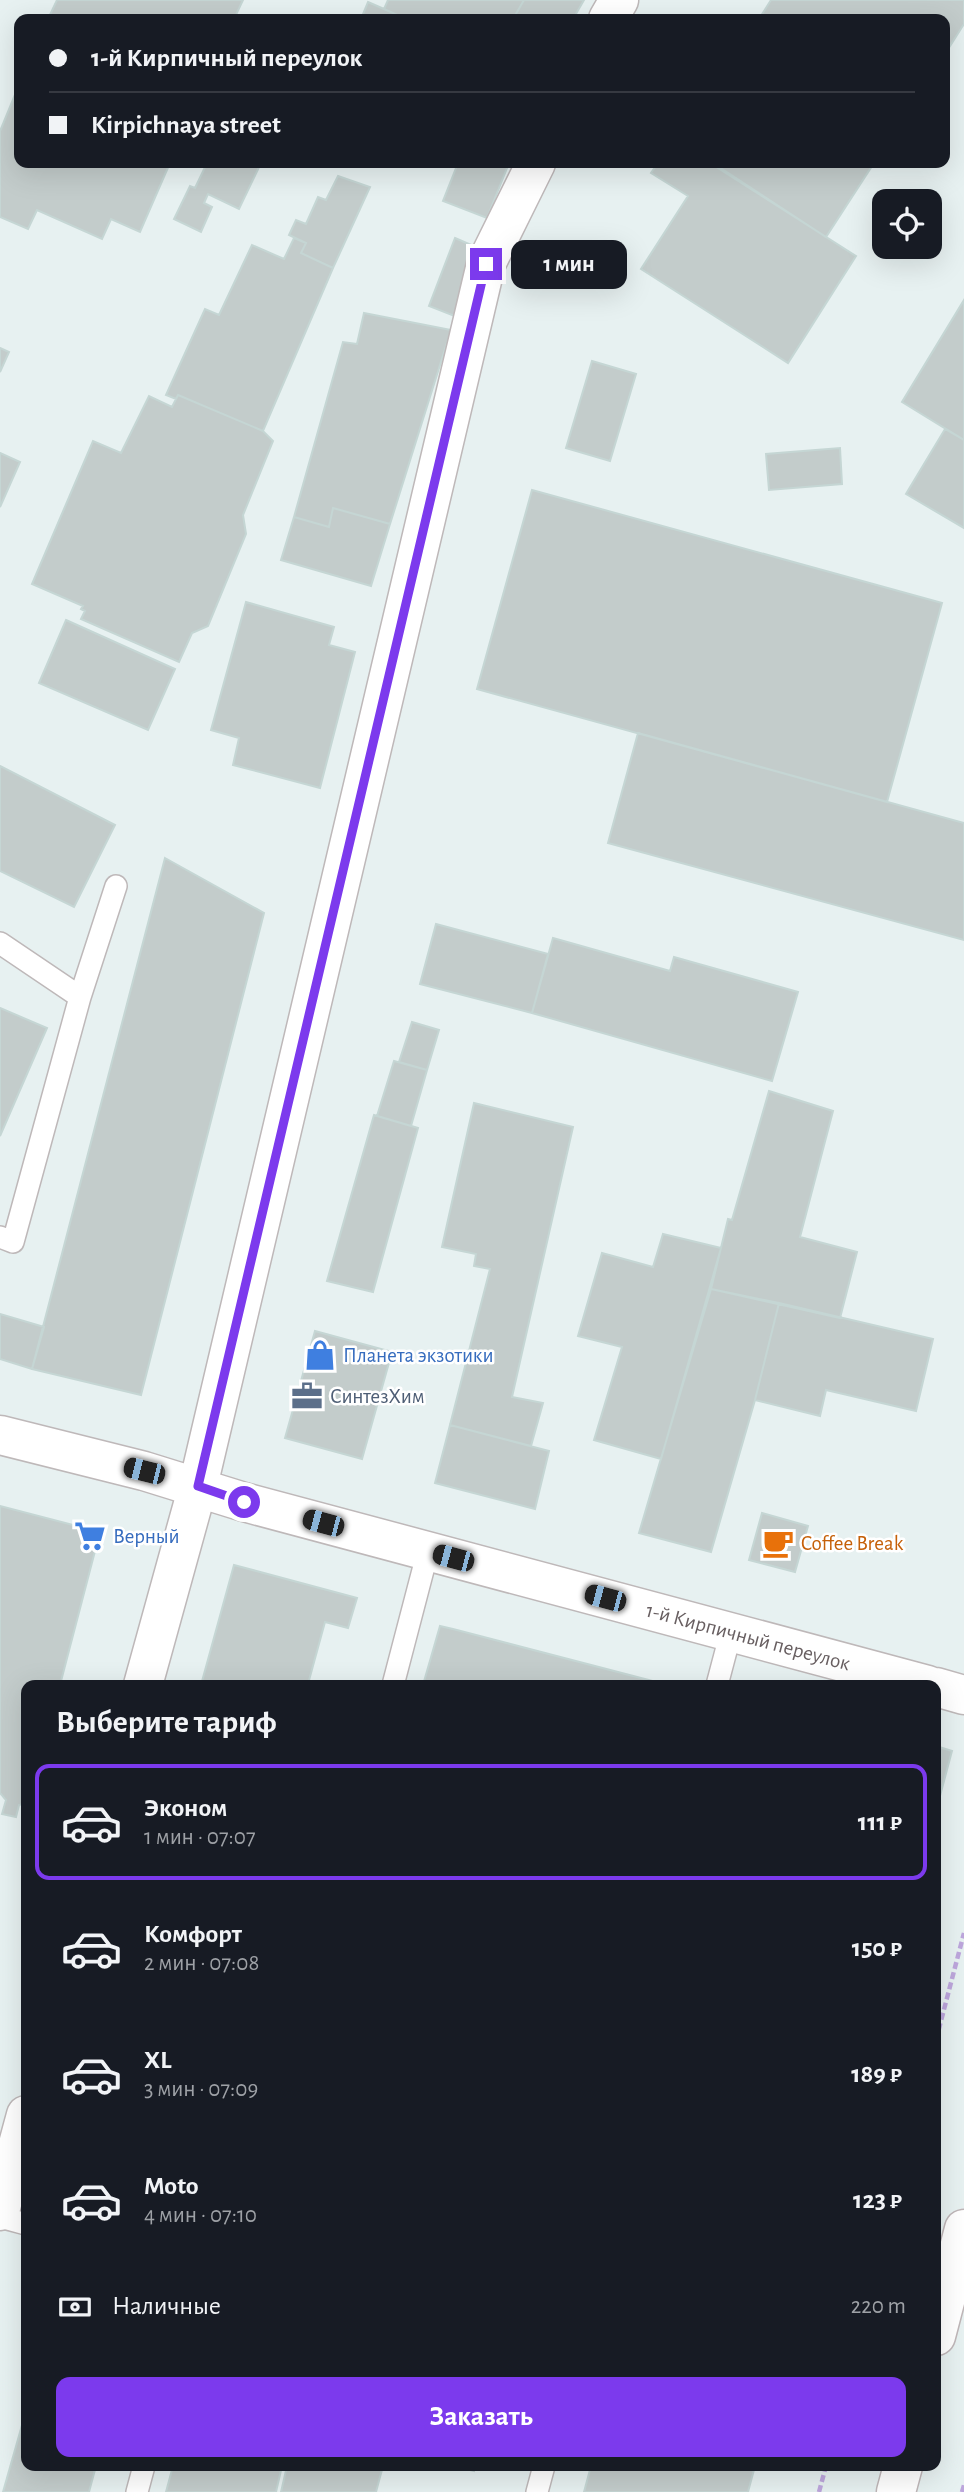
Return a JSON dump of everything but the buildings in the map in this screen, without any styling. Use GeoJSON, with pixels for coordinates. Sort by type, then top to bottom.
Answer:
{"type":"FeatureCollection","features":[{"type":"Feature","properties":{"kind":"street"},"geometry":{"type":"LineString","coordinates":[[144,1680],[198,1486],[486,264],[534,168]]}},
{"type":"Feature","properties":{"kind":"street","name":"1-й Кирпичный переулок"},"geometry":{"type":"LineString","coordinates":[[0,1435],[198,1486],[244,1502],[909,1680]]}},
{"type":"Feature","properties":{"kind":"street"},"geometry":{"type":"LineString","coordinates":[[941,1688],[964,1695]]}},
{"type":"Feature","properties":{"kind":"street"},"geometry":{"type":"LineString","coordinates":[[0,2211],[21,2133]]}},
{"type":"Feature","properties":{"kind":"street"},"geometry":{"type":"LineString","coordinates":[[941,2317],[964,2229]]}},
{"type":"Feature","properties":{"kind":"street"},"geometry":{"type":"LineString","coordinates":[[896,2492],[902,2471]]}},
{"type":"Feature","properties":{"kind":"lane"},"geometry":{"type":"LineString","coordinates":[[0,1237],[13,1242],[80,997],[116,886]]}},
{"type":"Feature","properties":{"kind":"lane"},"geometry":{"type":"LineString","coordinates":[[0,943],[80,997]]}},
{"type":"Feature","properties":{"kind":"lane"},"geometry":{"type":"LineString","coordinates":[[394,1680],[428,1551]]}},
{"type":"Feature","properties":{"kind":"lane"},"geometry":{"type":"LineString","coordinates":[[718,1680],[731,1632]]}},
{"type":"Feature","properties":{"kind":"lane"},"geometry":{"type":"LineString","coordinates":[[0,2217],[21,2223]]}},
{"type":"Feature","properties":{"kind":"lane"},"geometry":{"type":"LineString","coordinates":[[137,2492],[143,2471]]}},
{"type":"Feature","properties":{"kind":"lane"},"geometry":{"type":"LineString","coordinates":[[537,2492],[543,2471]]}},
{"type":"Feature","properties":{"kind":"path"},"geometry":{"type":"LineString","coordinates":[[941,2021],[964,1933]]}},
{"type":"Feature","properties":{"kind":"path"},"geometry":{"type":"LineString","coordinates":[[819,2492],[825,2471]]}},
{"type":"Feature","properties":{"kind":"path"},"geometry":{"type":"LineString","coordinates":[[962,2492],[964,2485]]}},
{"type":"Feature","properties":{"kind":"place","name":"Планета экзотики"},"geometry":{"type":"Point","coordinates":[320,1355]}},
{"type":"Feature","properties":{"kind":"place","name":"СинтезХим"},"geometry":{"type":"Point","coordinates":[307,1396]}},
{"type":"Feature","properties":{"kind":"place","name":"Верный"},"geometry":{"type":"Point","coordinates":[90,1536]}},
{"type":"Feature","properties":{"kind":"place","name":"Coffee Break"},"geometry":{"type":"Point","coordinates":[778,1543]}},
{"type":"Feature","properties":{"kind":"route"},"geometry":{"type":"LineString","coordinates":[[244,1502],[198,1486],[486,264]]}}]}
